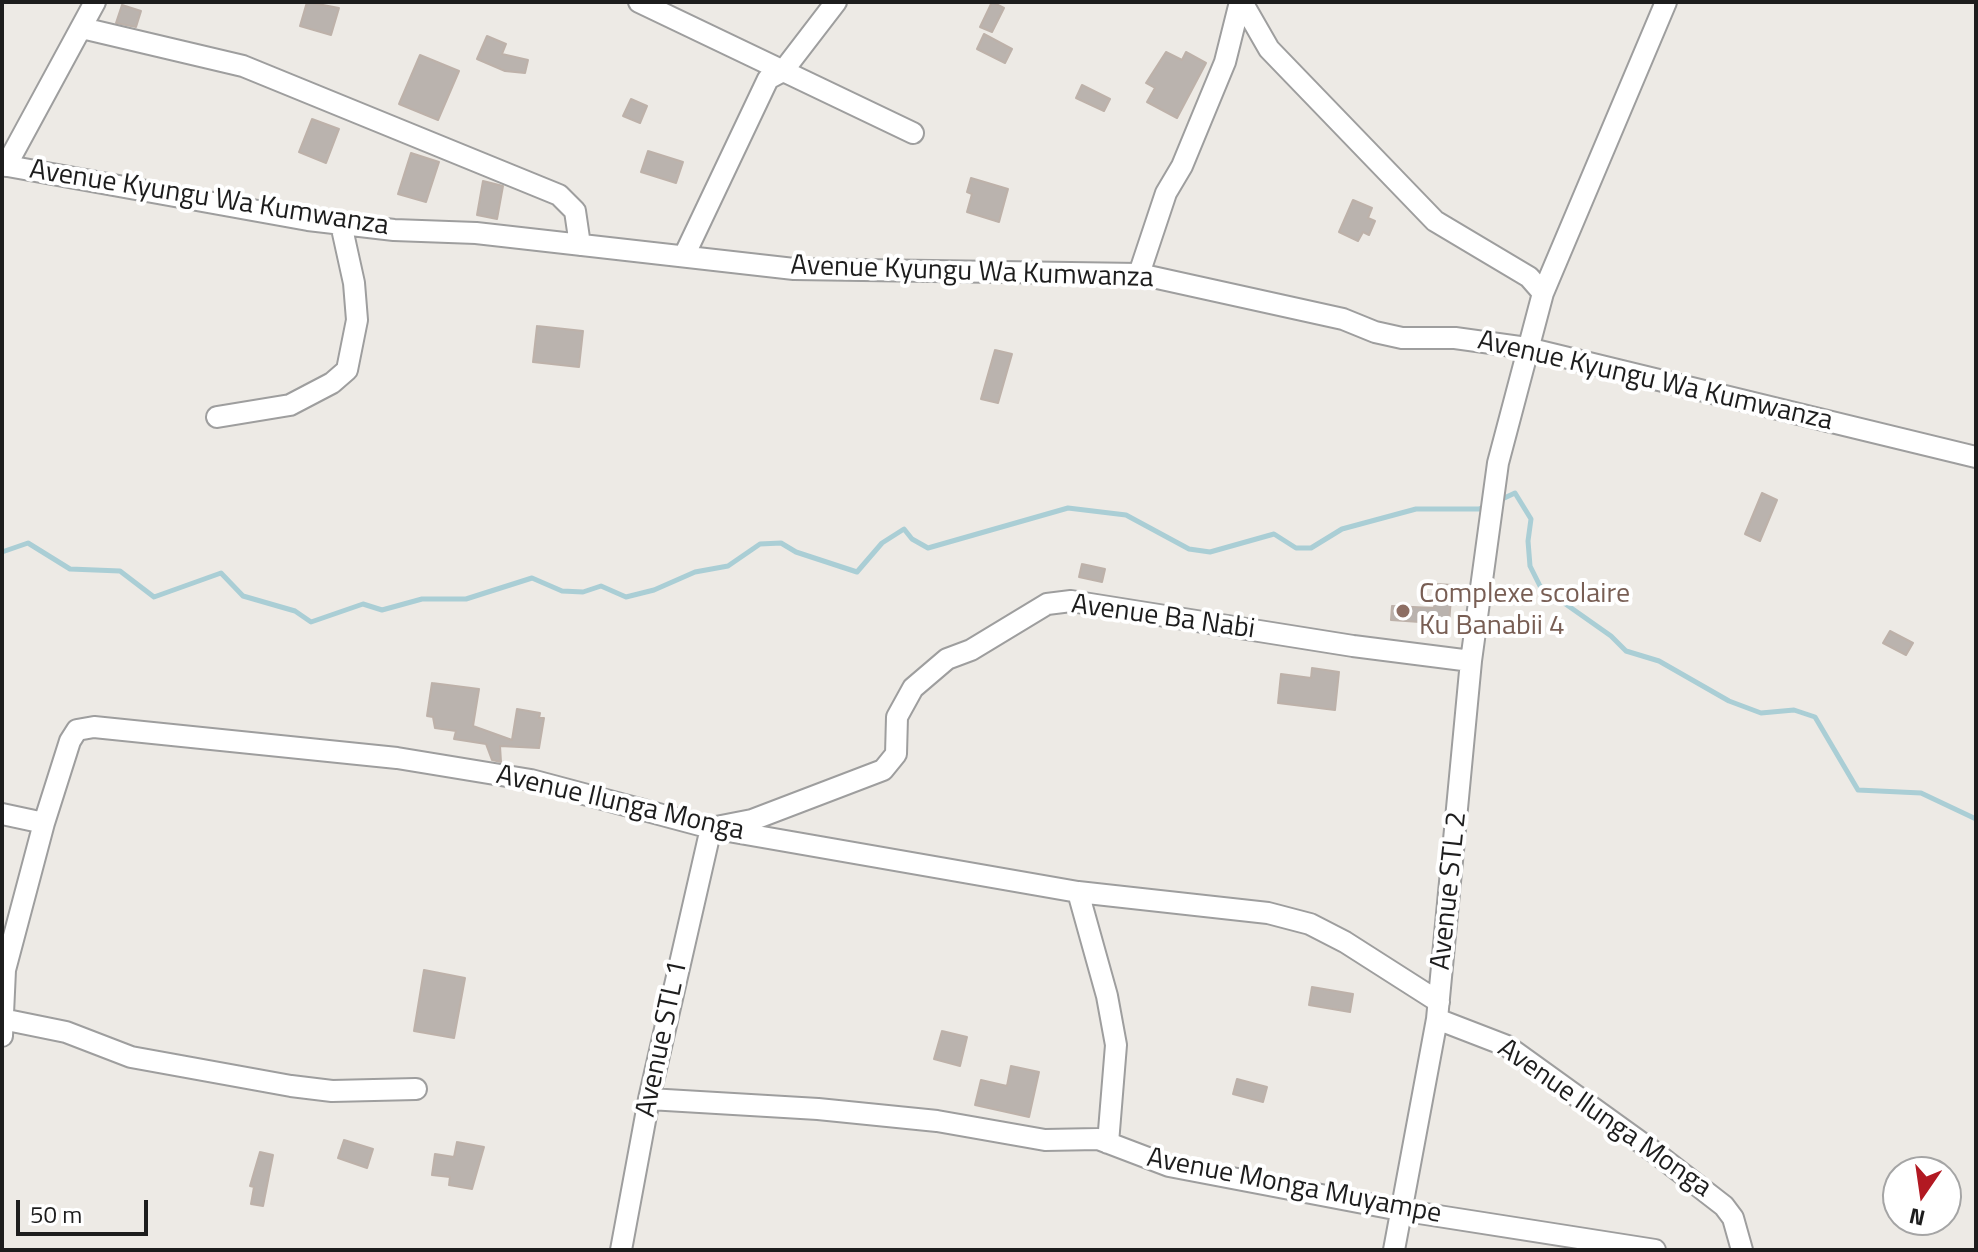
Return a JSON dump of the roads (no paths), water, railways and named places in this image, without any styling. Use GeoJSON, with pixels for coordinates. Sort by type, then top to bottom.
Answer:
{"type":"FeatureCollection","features":[{"type":"Feature","properties":{"kind":"street"},"geometry":{"type":"LineString","coordinates":[[4,166],[95,2]]}},
{"type":"Feature","properties":{"kind":"street"},"geometry":{"type":"LineString","coordinates":[[639,2],[913,133]]}},
{"type":"Feature","properties":{"kind":"street"},"geometry":{"type":"LineString","coordinates":[[684,256],[768,79],[783,71],[836,2]]}},
{"type":"Feature","properties":{"kind":"street"},"geometry":{"type":"LineString","coordinates":[[1139,274],[1166,193],[1182,166],[1225,62],[1241,2]]}},
{"type":"Feature","properties":{"kind":"street"},"geometry":{"type":"LineString","coordinates":[[1241,2],[1269,49],[1435,221],[1529,277],[1543,293]]}},
{"type":"Feature","properties":{"kind":"street"},"geometry":{"type":"LineString","coordinates":[[1527,348],[1543,293],[1666,2]]}},
{"type":"Feature","properties":{"kind":"street"},"geometry":{"type":"LineString","coordinates":[[82,28],[243,66],[559,195],[575,211],[580,245]]}},
{"type":"Feature","properties":{"kind":"street","name":"Avenue Kyungu Wa Kumwanza"},"geometry":{"type":"LineString","coordinates":[[4,166],[341,224],[852,272],[1139,274],[1343,319],[1375,332],[1402,338],[1455,338],[1527,348],[1976,457]]}},
{"type":"Feature","properties":{"kind":"street"},"geometry":{"type":"LineString","coordinates":[[217,417],[290,405],[332,383],[347,370],[357,320],[354,283],[341,224]]}},
{"type":"Feature","properties":{"kind":"street","name":"Avenue STL 2"},"geometry":{"type":"LineString","coordinates":[[1394,1250],[1438,1010],[1471,661],[1487,529],[1498,463],[1527,348]]}},
{"type":"Feature","properties":{"kind":"street","name":"Avenue Ba Nabi"},"geometry":{"type":"LineString","coordinates":[[711,828],[752,820],[883,770],[896,754],[897,717],[913,688],[947,659],[971,650],[1047,604],[1071,601],[1338,644],[1471,661]]}},
{"type":"Feature","properties":{"kind":"street","name":"Avenue Ilunga Monga"},"geometry":{"type":"LineString","coordinates":[[2,1036],[5,970],[44,823],[77,730],[105,727],[397,758],[531,780],[711,828],[1078,892],[1268,913],[1310,924],[1345,942],[1438,1010],[1507,1046],[1657,1154],[1724,1206],[1733,1218],[1742,1250]]}},
{"type":"Feature","properties":{"kind":"street"},"geometry":{"type":"LineString","coordinates":[[2,814],[44,823]]}},
{"type":"Feature","properties":{"kind":"street","name":"Avenue STL 1"},"geometry":{"type":"LineString","coordinates":[[621,1250],[649,1099],[711,828]]}},
{"type":"Feature","properties":{"kind":"street"},"geometry":{"type":"LineString","coordinates":[[1037,884],[1084,919]]}},
{"type":"Feature","properties":{"kind":"street"},"geometry":{"type":"LineString","coordinates":[[1078,892],[1107,996],[1116,1045],[1108,1143]]}},
{"type":"Feature","properties":{"kind":"street"},"geometry":{"type":"LineString","coordinates":[[2,1019],[66,1032],[146,1060],[291,1086],[332,1091],[416,1089]]}},
{"type":"Feature","properties":{"kind":"street","name":"Avenue Monga Muyampe"},"geometry":{"type":"LineString","coordinates":[[649,1099],[833,1110],[937,1121],[1045,1140],[1098,1139],[1169,1166],[1400,1210],[1655,1250]]}},
{"type":"Feature","properties":{"kind":"waterway"},"geometry":{"type":"LineString","coordinates":[[1500,500],[1515,493],[1531,519],[1528,541],[1530,566],[1540,586],[1611,636],[1626,651],[1659,661],[1729,701],[1761,713],[1794,710],[1815,717],[1858,790],[1921,793],[1976,819]]}},
{"type":"Feature","properties":{"kind":"waterway"},"geometry":{"type":"LineString","coordinates":[[2,552],[28,543],[70,569],[120,571],[154,597],[221,573],[243,596],[295,611],[311,622],[363,604],[382,610],[422,599],[466,599],[532,578],[562,591],[583,592],[601,586],[626,597],[654,590],[695,572],[728,566],[760,544],[781,543],[796,552],[857,572],[882,543],[904,529],[912,539],[928,548],[1068,508],[1126,515],[1189,549],[1210,552],[1274,534],[1296,548],[1311,548],[1342,529],[1416,509],[1479,509],[1488,505]]}},
{"type":"Feature","properties":{"kind":"place","name":"Complexe scolaire Ku Banabii 4"},"geometry":{"type":"Point","coordinates":[1403,611]}}]}
